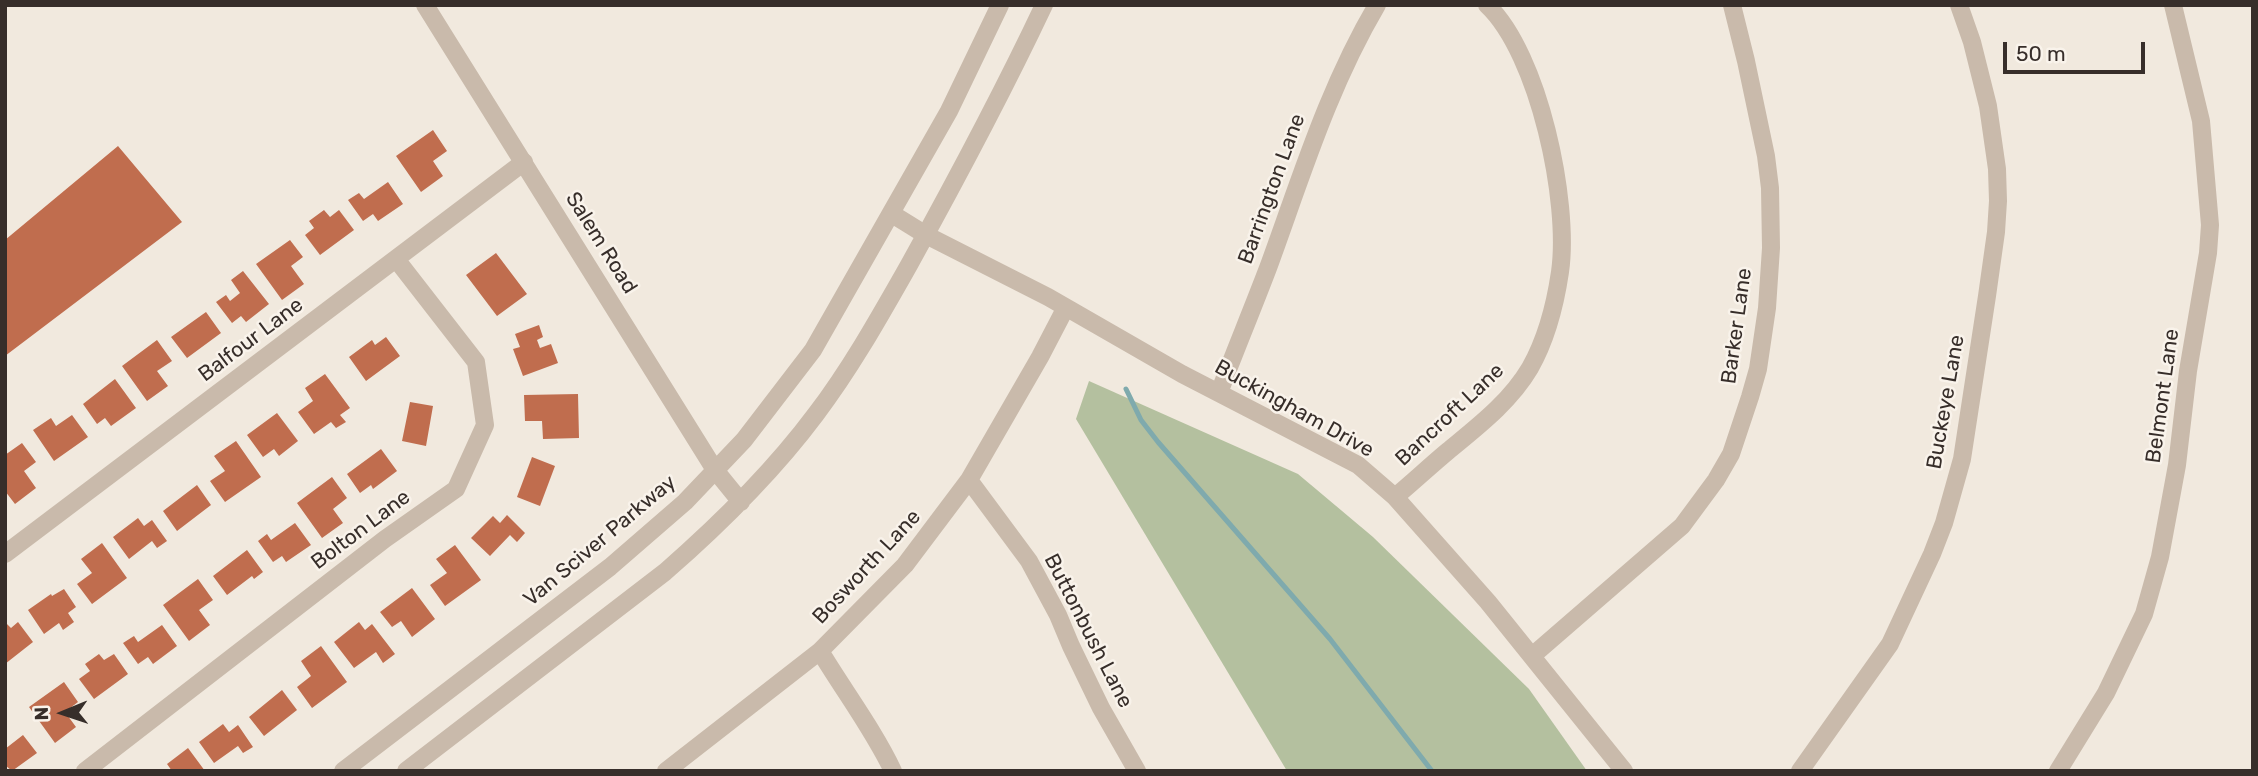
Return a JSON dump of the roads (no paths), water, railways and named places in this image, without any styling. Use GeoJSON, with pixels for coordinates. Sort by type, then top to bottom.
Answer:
{"type":"FeatureCollection","features":[{"type":"Feature","properties":{"kind":"street","name":"Salem Road"},"geometry":{"type":"LineString","coordinates":[[425,5],[715,470],[741,502]]}},
{"type":"Feature","properties":{"kind":"street","name":"Van Sciver Parkway"},"geometry":{"type":"LineString","coordinates":[[343,771],[610,567],[685,502],[744,440],[813,350],[949,111],[1000,5]]}},
{"type":"Feature","properties":{"kind":"street"},"geometry":{"type":"LineString","coordinates":[[405,771],[665,572],[705,538],[779,460],[817,414],[854,359],[926,235],[1008,81],[1044,5]]}},
{"type":"Feature","properties":{"kind":"street","name":"Barrington Lane"},"geometry":{"type":"LineString","coordinates":[[1219,393],[1269,265],[1323,114],[1345,64],[1377,5]]}},
{"type":"Feature","properties":{"kind":"street","name":"Bancroft Lane"},"geometry":{"type":"LineString","coordinates":[[1395,497],[1511,394],[1542,345],[1551,319],[1560,270],[1558,197],[1552,156],[1527,65],[1506,26],[1487,5]]}},
{"type":"Feature","properties":{"kind":"street","name":"Barker Lane"},"geometry":{"type":"LineString","coordinates":[[1532,656],[1682,526],[1716,480],[1731,454],[1744,417],[1758,369],[1765,319],[1771,219],[1766,156],[1731,5]]}},
{"type":"Feature","properties":{"kind":"street","name":"Buckeye Lane"},"geometry":{"type":"LineString","coordinates":[[1800,771],[1890,644],[1932,554],[1944,523],[1962,459],[1995,245],[1998,201],[1997,169],[1988,106],[1972,42],[1959,5]]}},
{"type":"Feature","properties":{"kind":"street","name":"Belmont Lane"},"geometry":{"type":"LineString","coordinates":[[2058,771],[2105,693],[2144,614],[2160,557],[2177,465],[2210,225],[2201,121],[2183,37],[2173,5]]}},
{"type":"Feature","properties":{"kind":"street","name":"Balfour Lane"},"geometry":{"type":"LineString","coordinates":[[5,554],[524,162]]}},
{"type":"Feature","properties":{"kind":"street","name":"Buckingham Drive"},"geometry":{"type":"LineString","coordinates":[[892,214],[926,235],[1039,292],[1065,309],[1219,393],[1357,465],[1395,497],[1488,601],[1624,771]]}},
{"type":"Feature","properties":{"kind":"street","name":"Bolton Lane"},"geometry":{"type":"LineString","coordinates":[[85,771],[385,539],[456,489],[485,425],[476,362],[396,259]]}},
{"type":"Feature","properties":{"kind":"street","name":"Bosworth Lane"},"geometry":{"type":"LineString","coordinates":[[666,771],[820,651],[905,565],[969,480],[1065,309]]}},
{"type":"Feature","properties":{"kind":"street","name":"Buttonbush Lane"},"geometry":{"type":"LineString","coordinates":[[969,480],[1029,562],[1058,615],[1101,708],[1137,771]]}},
{"type":"Feature","properties":{"kind":"street"},"geometry":{"type":"LineString","coordinates":[[820,651],[872,732],[893,771]]}},
{"type":"Feature","properties":{"kind":"waterway"},"geometry":{"type":"LineString","coordinates":[[1126,389],[1141,420],[1158,442],[1330,639],[1432,771]]}}]}
